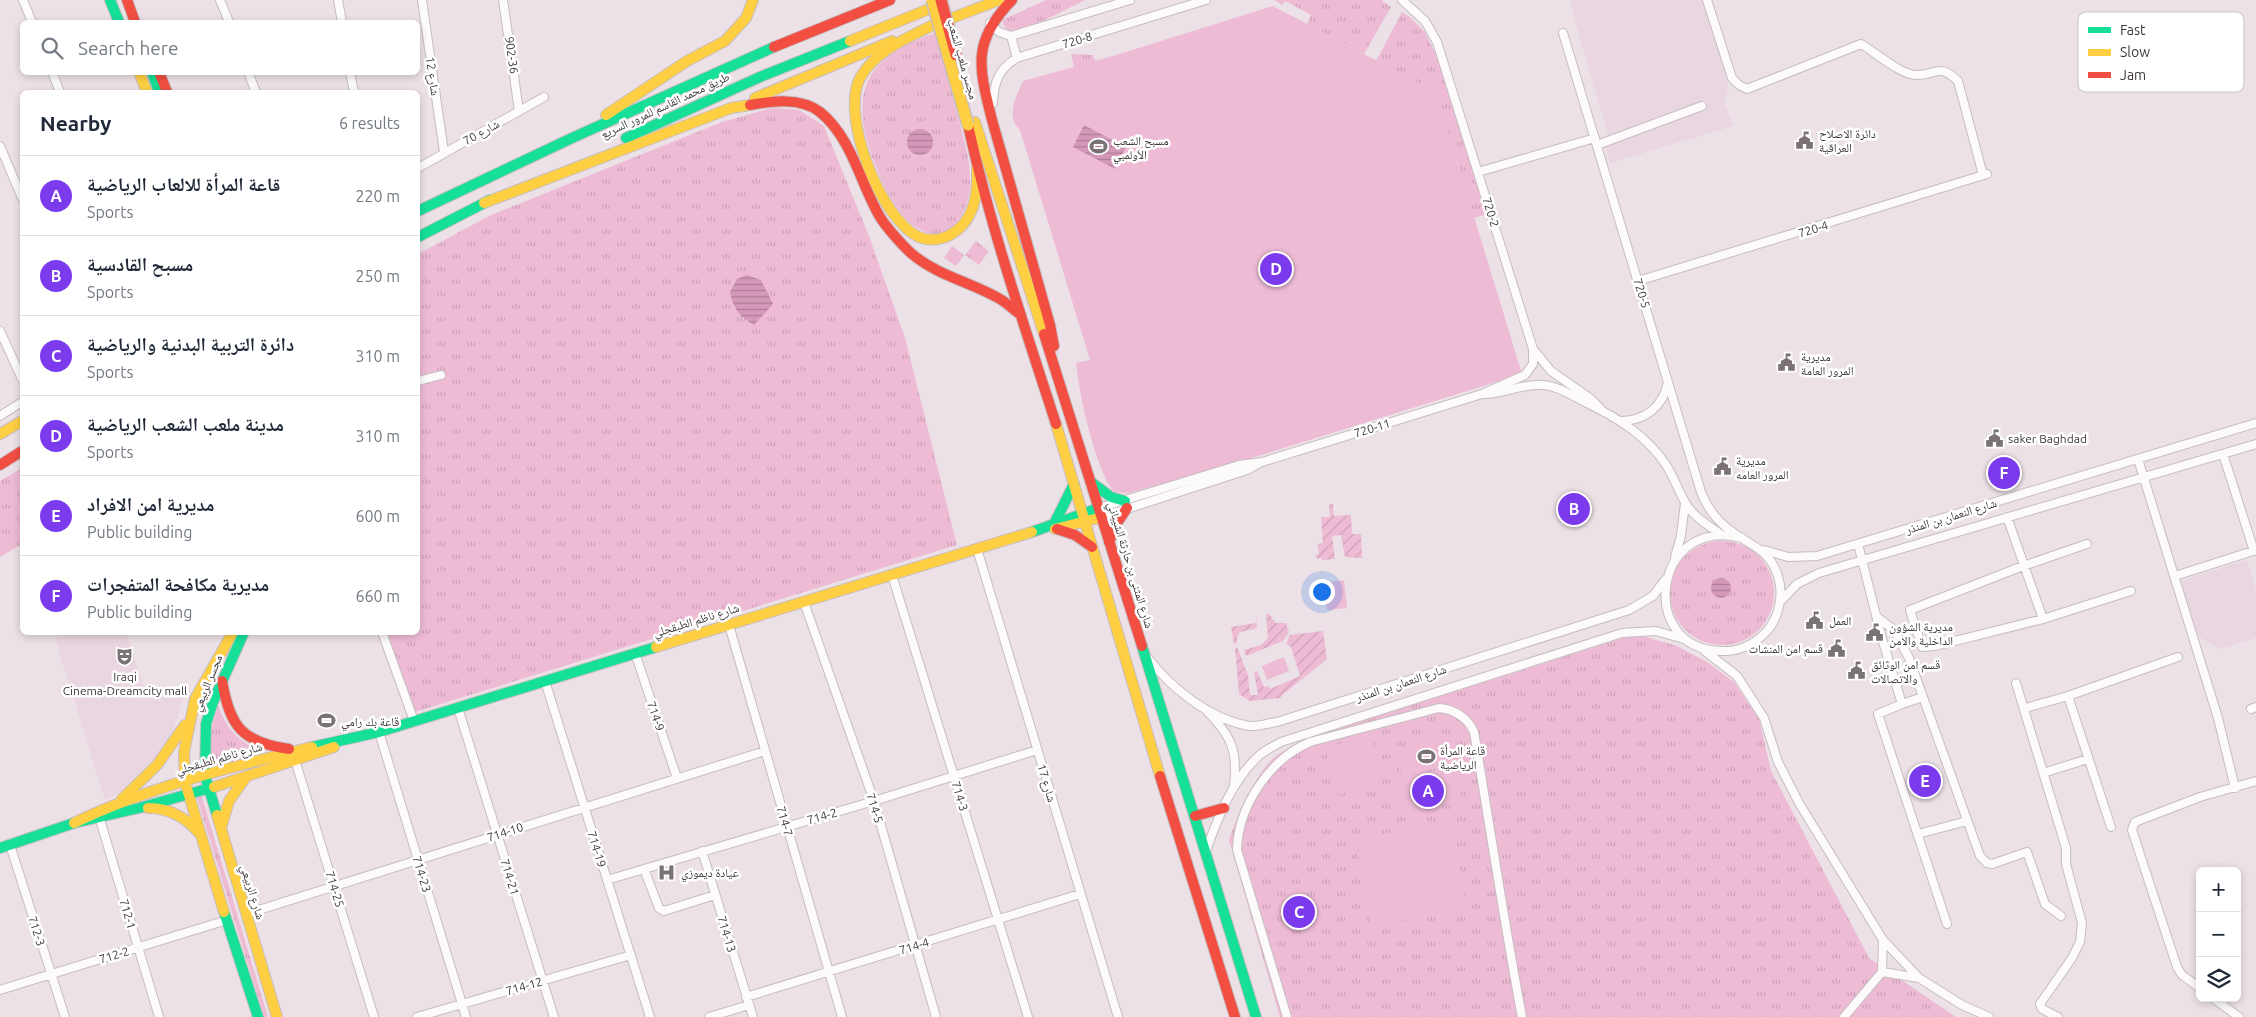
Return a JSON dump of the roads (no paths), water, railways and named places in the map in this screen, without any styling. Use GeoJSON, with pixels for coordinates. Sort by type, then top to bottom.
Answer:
{"type":"FeatureCollection","features":[{"type":"Feature","properties":{"kind":"main road"},"geometry":{"type":"LineString","coordinates":[[110,0],[118,20]]}},
{"type":"Feature","properties":{"kind":"main road"},"geometry":{"type":"LineString","coordinates":[[127,0],[134,20]]}},
{"type":"Feature","properties":{"kind":"main road"},"geometry":{"type":"LineString","coordinates":[[572,138],[687,61],[725,41],[746,18],[754,0]]}},
{"type":"Feature","properties":{"kind":"main road","name":"طريق محمد القاسم للمرور السريع"},"geometry":{"type":"LineString","coordinates":[[420,210],[752,56],[890,0]]}},
{"type":"Feature","properties":{"kind":"main road","name":"مجسر ملعب الشعب"},"geometry":{"type":"LineString","coordinates":[[946,0],[971,123]]}},
{"type":"Feature","properties":{"kind":"main road"},"geometry":{"type":"LineString","coordinates":[[952,18],[999,0]]}},
{"type":"Feature","properties":{"kind":"main road"},"geometry":{"type":"LineString","coordinates":[[1012,0],[990,23],[984,40],[981,74],[992,120],[1050,325],[1061,385]]}},
{"type":"Feature","properties":{"kind":"main road","name":"طريق محمد القاسم للمرور السريع"},"geometry":{"type":"LineString","coordinates":[[420,236],[484,203],[760,77],[931,4]]}},
{"type":"Feature","properties":{"kind":"main road","name":"مجسر ملعب الشعب"},"geometry":{"type":"LineString","coordinates":[[931,4],[971,123]]}},
{"type":"Feature","properties":{"kind":"main road"},"geometry":{"type":"LineString","coordinates":[[484,203],[731,108],[870,49],[933,25],[887,50],[869,65],[861,77],[854,107],[866,157],[886,204],[892,213],[916,236],[933,240],[952,236],[968,220],[976,202],[977,167]]}},
{"type":"Feature","properties":{"kind":"main road"},"geometry":{"type":"LineString","coordinates":[[140,90],[143,75]]}},
{"type":"Feature","properties":{"kind":"main road"},"geometry":{"type":"LineString","coordinates":[[143,75],[147,90]]}},
{"type":"Feature","properties":{"kind":"main road"},"geometry":{"type":"LineString","coordinates":[[144,75],[157,90]]}},
{"type":"Feature","properties":{"kind":"main road"},"geometry":{"type":"LineString","coordinates":[[160,75],[167,90]]}},
{"type":"Feature","properties":{"kind":"main road"},"geometry":{"type":"LineString","coordinates":[[731,108],[776,100],[802,104],[819,111],[835,129],[844,143],[855,162],[880,218],[897,239],[912,254],[932,268],[992,294],[1021,315]]}},
{"type":"Feature","properties":{"kind":"main road"},"geometry":{"type":"LineString","coordinates":[[971,123],[977,167],[1074,484],[1139,710],[1235,1017]]}},
{"type":"Feature","properties":{"kind":"main road","name":"شارع المثنى بن حارثة الشيباني"},"geometry":{"type":"LineString","coordinates":[[971,123],[1061,385],[1256,1017]]}},
{"type":"Feature","properties":{"kind":"main road"},"geometry":{"type":"LineString","coordinates":[[0,434],[20,422]]}},
{"type":"Feature","properties":{"kind":"main road"},"geometry":{"type":"LineString","coordinates":[[0,465],[20,452]]}},
{"type":"Feature","properties":{"kind":"main road"},"geometry":{"type":"LineString","coordinates":[[1090,481],[1109,497],[1126,505],[1109,542]]}},
{"type":"Feature","properties":{"kind":"main road"},"geometry":{"type":"LineString","coordinates":[[1074,484],[1056,526],[1076,535],[1092,547]]}},
{"type":"Feature","properties":{"kind":"main road","name":"شارع ناظم الطبقجلي"},"geometry":{"type":"LineString","coordinates":[[98,815],[118,802],[205,776],[295,755],[377,732],[1024,534],[1100,513]]}},
{"type":"Feature","properties":{"kind":"main road","name":"مجسر الربيعي"},"geometry":{"type":"LineString","coordinates":[[186,782],[184,752],[195,699],[231,635]]}},
{"type":"Feature","properties":{"kind":"main road","name":"مجسر الربيعي"},"geometry":{"type":"LineString","coordinates":[[205,776],[206,724],[222,681],[243,635]]}},
{"type":"Feature","properties":{"kind":"main road"},"geometry":{"type":"LineString","coordinates":[[222,681],[226,707],[231,719],[248,738],[295,755]]}},
{"type":"Feature","properties":{"kind":"main road"},"geometry":{"type":"LineString","coordinates":[[118,802],[154,771],[166,756],[185,726],[195,699]]}},
{"type":"Feature","properties":{"kind":"main road","name":"شارع ناظم الطبقجلي"},"geometry":{"type":"LineString","coordinates":[[5,846],[98,815],[139,808],[247,777],[295,755]]}},
{"type":"Feature","properties":{"kind":"main road","name":"شارع الربيعي"},"geometry":{"type":"LineString","coordinates":[[205,776],[207,788],[277,1017]]}},
{"type":"Feature","properties":{"kind":"main road"},"geometry":{"type":"LineString","coordinates":[[221,832],[222,820],[229,800],[247,777]]}},
{"type":"Feature","properties":{"kind":"main road"},"geometry":{"type":"LineString","coordinates":[[186,782],[200,835],[258,1017]]}},
{"type":"Feature","properties":{"kind":"main road"},"geometry":{"type":"LineString","coordinates":[[139,808],[156,808],[171,813],[191,825],[200,835]]}},
{"type":"Feature","properties":{"kind":"main road"},"geometry":{"type":"LineString","coordinates":[[1195,816],[1224,808]]}},
{"type":"Feature","properties":{"kind":"street"},"geometry":{"type":"LineString","coordinates":[[22,0],[31,20]]}},
{"type":"Feature","properties":{"kind":"street"},"geometry":{"type":"LineString","coordinates":[[220,0],[228,20]]}},
{"type":"Feature","properties":{"kind":"street"},"geometry":{"type":"LineString","coordinates":[[338,0],[342,20]]}},
{"type":"Feature","properties":{"kind":"street","name":"شارع 12"},"geometry":{"type":"LineString","coordinates":[[422,0],[444,152]]}},
{"type":"Feature","properties":{"kind":"street","name":"902-36"},"geometry":{"type":"LineString","coordinates":[[503,0],[519,111]]}},
{"type":"Feature","properties":{"kind":"street","name":"720-8"},"geometry":{"type":"LineString","coordinates":[[1011,36],[1130,0]]}},
{"type":"Feature","properties":{"kind":"street","name":"720-8"},"geometry":{"type":"LineString","coordinates":[[992,120],[996,79],[1001,70],[1017,58],[1206,0]]}},
{"type":"Feature","properties":{"kind":"street","name":"720-2"},"geometry":{"type":"LineString","coordinates":[[1402,0],[1425,21],[1437,42],[1533,349],[1544,364],[1559,378],[1591,399],[1600,408]]}},
{"type":"Feature","properties":{"kind":"street","name":"720-4"},"geometry":{"type":"LineString","coordinates":[[1638,281],[1985,175],[1958,81],[1949,73],[1939,70],[1915,75],[1903,71],[1861,44],[1747,89],[1739,86],[1732,78],[1707,0]]}},
{"type":"Feature","properties":{"kind":"street"},"geometry":{"type":"LineString","coordinates":[[990,23],[999,32],[1011,36],[1017,58]]}},
{"type":"Feature","properties":{"kind":"street","name":"720-5"},"geometry":{"type":"LineString","coordinates":[[1564,33],[1703,498],[1718,520],[1742,538]]}},
{"type":"Feature","properties":{"kind":"street"},"geometry":{"type":"LineString","coordinates":[[53,75],[59,90]]}},
{"type":"Feature","properties":{"kind":"street"},"geometry":{"type":"LineString","coordinates":[[249,75],[255,90]]}},
{"type":"Feature","properties":{"kind":"street"},"geometry":{"type":"LineString","coordinates":[[351,75],[354,90]]}},
{"type":"Feature","properties":{"kind":"street","name":"شارع 70"},"geometry":{"type":"LineString","coordinates":[[420,167],[544,97]]}},
{"type":"Feature","properties":{"kind":"street"},"geometry":{"type":"LineString","coordinates":[[1478,172],[1596,142],[1702,106]]}},
{"type":"Feature","properties":{"kind":"street"},"geometry":{"type":"LineString","coordinates":[[0,146],[20,193]]}},
{"type":"Feature","properties":{"kind":"street"},"geometry":{"type":"LineString","coordinates":[[0,331],[20,375]]}},
{"type":"Feature","properties":{"kind":"street"},"geometry":{"type":"LineString","coordinates":[[1530,369],[1534,359],[1533,349]]}},
{"type":"Feature","properties":{"kind":"street","name":"720-11"},"geometry":{"type":"LineString","coordinates":[[1482,394],[1521,378],[1535,364],[1544,364]]}},
{"type":"Feature","properties":{"kind":"street"},"geometry":{"type":"LineString","coordinates":[[420,380],[442,375]]}},
{"type":"Feature","properties":{"kind":"street"},"geometry":{"type":"LineString","coordinates":[[1555,387],[1559,378]]}},
{"type":"Feature","properties":{"kind":"street"},"geometry":{"type":"LineString","coordinates":[[1620,421],[1637,419],[1652,411],[1664,398],[1668,382]]}},
{"type":"Feature","properties":{"kind":"street","name":"720-11"},"geometry":{"type":"LineString","coordinates":[[1100,513],[1247,470],[1262,462],[1482,394],[1529,386],[1555,387],[1600,408]]}},
{"type":"Feature","properties":{"kind":"street"},"geometry":{"type":"LineString","coordinates":[[0,416],[20,403]]}},
{"type":"Feature","properties":{"kind":"street"},"geometry":{"type":"LineString","coordinates":[[1600,408],[1639,435],[1659,454],[1674,478],[1685,503],[1698,518],[1722,535]]}},
{"type":"Feature","properties":{"kind":"street","name":"شارع النعمان بن المنذر"},"geometry":{"type":"LineString","coordinates":[[1760,548],[1788,558],[1808,558],[2256,423]]}},
{"type":"Feature","properties":{"kind":"street","name":"شارع النعمان بن المنذر"},"geometry":{"type":"LineString","coordinates":[[1780,602],[1804,580],[1862,560],[2256,444]]}},
{"type":"Feature","properties":{"kind":"street"},"geometry":{"type":"LineString","coordinates":[[2175,576],[2255,551],[2223,454]]}},
{"type":"Feature","properties":{"kind":"street"},"geometry":{"type":"LineString","coordinates":[[2138,459],[2218,718],[2236,788]]}},
{"type":"Feature","properties":{"kind":"street"},"geometry":{"type":"LineString","coordinates":[[1685,503],[1681,536],[1664,590],[1668,613],[1679,632],[1737,676],[1764,718],[1778,762],[1799,803],[1883,940],[1919,978],[1962,1005],[1989,1017]]}},
{"type":"Feature","properties":{"kind":"street"},"geometry":{"type":"LineString","coordinates":[[1958,514],[1962,531]]}},
{"type":"Feature","properties":{"kind":"street"},"geometry":{"type":"LineString","coordinates":[[2008,517],[2023,566],[2043,619]]}},
{"type":"Feature","properties":{"kind":"street"},"geometry":{"type":"LineString","coordinates":[[1671,567],[1683,550],[1692,544],[1701,539],[1722,535],[1742,538],[1760,548],[1772,562],[1779,578],[1780,602],[1776,617],[1768,630],[1757,640],[1744,648],[1729,651],[1714,651],[1700,647]]}},
{"type":"Feature","properties":{"kind":"street"},"geometry":{"type":"LineString","coordinates":[[1858,544],[1902,704]]}},
{"type":"Feature","properties":{"kind":"street"},"geometry":{"type":"LineString","coordinates":[[2087,544],[2023,566],[1910,610],[1922,647],[1935,646],[2043,619],[2130,590]]}},
{"type":"Feature","properties":{"kind":"street","name":"شارع 17"},"geometry":{"type":"LineString","coordinates":[[977,549],[1118,1017]]}},
{"type":"Feature","properties":{"kind":"street","name":"714-3"},"geometry":{"type":"LineString","coordinates":[[892,575],[1028,1017]]}},
{"type":"Feature","properties":{"kind":"street","name":"شارع النعمان بن المنذر"},"geometry":{"type":"LineString","coordinates":[[1144,653],[1162,676],[1179,692],[1225,718],[1251,726],[1277,722],[1629,610],[1653,596],[1666,579]]}},
{"type":"Feature","properties":{"kind":"street","name":"714-5"},"geometry":{"type":"LineString","coordinates":[[804,602],[874,801],[917,945],[936,1017]]}},
{"type":"Feature","properties":{"kind":"street"},"geometry":{"type":"LineString","coordinates":[[1877,617],[1894,630],[1909,658],[1980,856],[1987,863],[1999,862],[2027,852],[2045,904],[2061,916]]}},
{"type":"Feature","properties":{"kind":"street","name":"714-7"},"geometry":{"type":"LineString","coordinates":[[728,625],[842,1017]]}},
{"type":"Feature","properties":{"kind":"street","name":"شارع النعمان بن المنذر"},"geometry":{"type":"LineString","coordinates":[[1206,851],[1224,808],[1243,773],[1262,753],[1281,742],[1622,633],[1656,631],[1688,640]]}},
{"type":"Feature","properties":{"kind":"street"},"geometry":{"type":"LineString","coordinates":[[383,635],[414,721]]}},
{"type":"Feature","properties":{"kind":"street","name":"714-9"},"geometry":{"type":"LineString","coordinates":[[635,653],[677,778]]}},
{"type":"Feature","properties":{"kind":"street"},"geometry":{"type":"LineString","coordinates":[[2029,707],[2068,696],[2178,657]]}},
{"type":"Feature","properties":{"kind":"street","name":"714-19"},"geometry":{"type":"LineString","coordinates":[[545,681],[650,1017]]}},
{"type":"Feature","properties":{"kind":"street"},"geometry":{"type":"LineString","coordinates":[[2016,683],[2066,848],[2066,864],[2082,923],[2080,942],[2072,958],[2040,1004],[2042,1009],[2058,1017]]}},
{"type":"Feature","properties":{"kind":"street"},"geometry":{"type":"LineString","coordinates":[[2068,696],[2111,827]]}},
{"type":"Feature","properties":{"kind":"street"},"geometry":{"type":"LineString","coordinates":[[1923,697],[1878,714],[1947,924]]}},
{"type":"Feature","properties":{"kind":"street"},"geometry":{"type":"LineString","coordinates":[[1202,706],[1223,728],[1233,744],[1236,765],[1234,789]]}},
{"type":"Feature","properties":{"kind":"street","name":"714-21"},"geometry":{"type":"LineString","coordinates":[[458,708],[554,1017]]}},
{"type":"Feature","properties":{"kind":"street"},"geometry":{"type":"LineString","coordinates":[[1287,1017],[1238,850],[1238,834],[1241,822],[1260,785],[1286,755],[1310,742],[1439,708],[1446,708],[1462,716],[1470,723],[1474,732],[1501,906],[1522,1017]]}},
{"type":"Feature","properties":{"kind":"street","name":"714-23"},"geometry":{"type":"LineString","coordinates":[[377,732],[466,1017]]}},
{"type":"Feature","properties":{"kind":"street","name":"714-2"},"geometry":{"type":"LineString","coordinates":[[607,880],[874,801],[1037,750]]}},
{"type":"Feature","properties":{"kind":"street","name":"714-10"},"geometry":{"type":"LineString","coordinates":[[246,914],[765,751]]}},
{"type":"Feature","properties":{"kind":"street","name":"714-25"},"geometry":{"type":"LineString","coordinates":[[295,755],[374,1017]]}},
{"type":"Feature","properties":{"kind":"street"},"geometry":{"type":"LineString","coordinates":[[2043,773],[2088,759]]}},
{"type":"Feature","properties":{"kind":"street"},"geometry":{"type":"LineString","coordinates":[[2196,985],[2182,975],[2177,967],[2132,830],[2133,826],[2135,822],[2200,797],[2256,781]]}},
{"type":"Feature","properties":{"kind":"street","name":"712-1"},"geometry":{"type":"LineString","coordinates":[[98,815],[159,1017]]}},
{"type":"Feature","properties":{"kind":"street"},"geometry":{"type":"LineString","coordinates":[[1918,834],[1968,820]]}},
{"type":"Feature","properties":{"kind":"street","name":"712-3"},"geometry":{"type":"LineString","coordinates":[[5,846],[51,974],[64,1017]]}},
{"type":"Feature","properties":{"kind":"street","name":"714-13"},"geometry":{"type":"LineString","coordinates":[[702,851],[753,1017]]}},
{"type":"Feature","properties":{"kind":"street"},"geometry":{"type":"LineString","coordinates":[[644,869],[659,908],[664,910],[715,894]]}},
{"type":"Feature","properties":{"kind":"street","name":"714-4"},"geometry":{"type":"LineString","coordinates":[[708,1017],[829,972],[1080,894]]}},
{"type":"Feature","properties":{"kind":"street","name":"712-2"},"geometry":{"type":"LineString","coordinates":[[0,990],[227,920]]}},
{"type":"Feature","properties":{"kind":"street"},"geometry":{"type":"LineString","coordinates":[[1844,1017],[1882,972],[1883,940]]}},
{"type":"Feature","properties":{"kind":"street","name":"714-12"},"geometry":{"type":"LineString","coordinates":[[417,1017],[630,955]]}},
{"type":"Feature","properties":{"kind":"street"},"geometry":{"type":"LineString","coordinates":[[1882,972],[1919,978]]}},
{"type":"Feature","properties":{"kind":"street"},"geometry":{"type":"LineString","coordinates":[[2218,1002],[2239,1017]]}},
{"type":"Feature","properties":{"kind":"place","name":"دائرة الاصلاح العراقية"},"geometry":{"type":"Point","coordinates":[1805,140]}},
{"type":"Feature","properties":{"kind":"place","name":"مسبح الشعب الأولمبي"},"geometry":{"type":"Point","coordinates":[1099,147]}},
{"type":"Feature","properties":{"kind":"place","name":"مدينة ملعب الشعب الرياضية"},"geometry":{"type":"Point","coordinates":[1276,269]}},
{"type":"Feature","properties":{"kind":"place","name":"مديرية المرور العامة"},"geometry":{"type":"Point","coordinates":[1787,363]}},
{"type":"Feature","properties":{"kind":"place","name":"saker Baghdad"},"geometry":{"type":"Point","coordinates":[1994,438]}},
{"type":"Feature","properties":{"kind":"place","name":"مديرية المرور العامه"},"geometry":{"type":"Point","coordinates":[1722,467]}},
{"type":"Feature","properties":{"kind":"place","name":"مديرية مكافحة المتفجرات"},"geometry":{"type":"Point","coordinates":[2004,473]}},
{"type":"Feature","properties":{"kind":"place","name":"مسبح القادسية"},"geometry":{"type":"Point","coordinates":[1574,509]}},
{"type":"Feature","properties":{"kind":"place","name":"العمل"},"geometry":{"type":"Point","coordinates":[1815,620]}},
{"type":"Feature","properties":{"kind":"place","name":"مديرية الشؤون الداخلية والامن"},"geometry":{"type":"Point","coordinates":[1875,633]}},
{"type":"Feature","properties":{"kind":"place","name":"قسم امن المنشات"},"geometry":{"type":"Point","coordinates":[1837,648]}},
{"type":"Feature","properties":{"kind":"place","name":"Iraqi Cinema-Dreamcity mall"},"geometry":{"type":"Point","coordinates":[125,657]}},
{"type":"Feature","properties":{"kind":"place","name":"قسم امن الوثائق والاتصالات"},"geometry":{"type":"Point","coordinates":[1857,671]}},
{"type":"Feature","properties":{"kind":"place","name":"قاعة بك رامي"},"geometry":{"type":"Point","coordinates":[327,721]}},
{"type":"Feature","properties":{"kind":"place","name":"قاعة المرأة الرياضية"},"geometry":{"type":"Point","coordinates":[1426,757]}},
{"type":"Feature","properties":{"kind":"place","name":"مديرية امن الافراد"},"geometry":{"type":"Point","coordinates":[1925,781]}},
{"type":"Feature","properties":{"kind":"place","name":"قاعة المرأة للالعاب الرياضية"},"geometry":{"type":"Point","coordinates":[1428,791]}},
{"type":"Feature","properties":{"kind":"place","name":"عيادة ديموزي"},"geometry":{"type":"Point","coordinates":[667,872]}},
{"type":"Feature","properties":{"kind":"place","name":"دائرة التربية البدنية والرياضية"},"geometry":{"type":"Point","coordinates":[1299,912]}}]}
